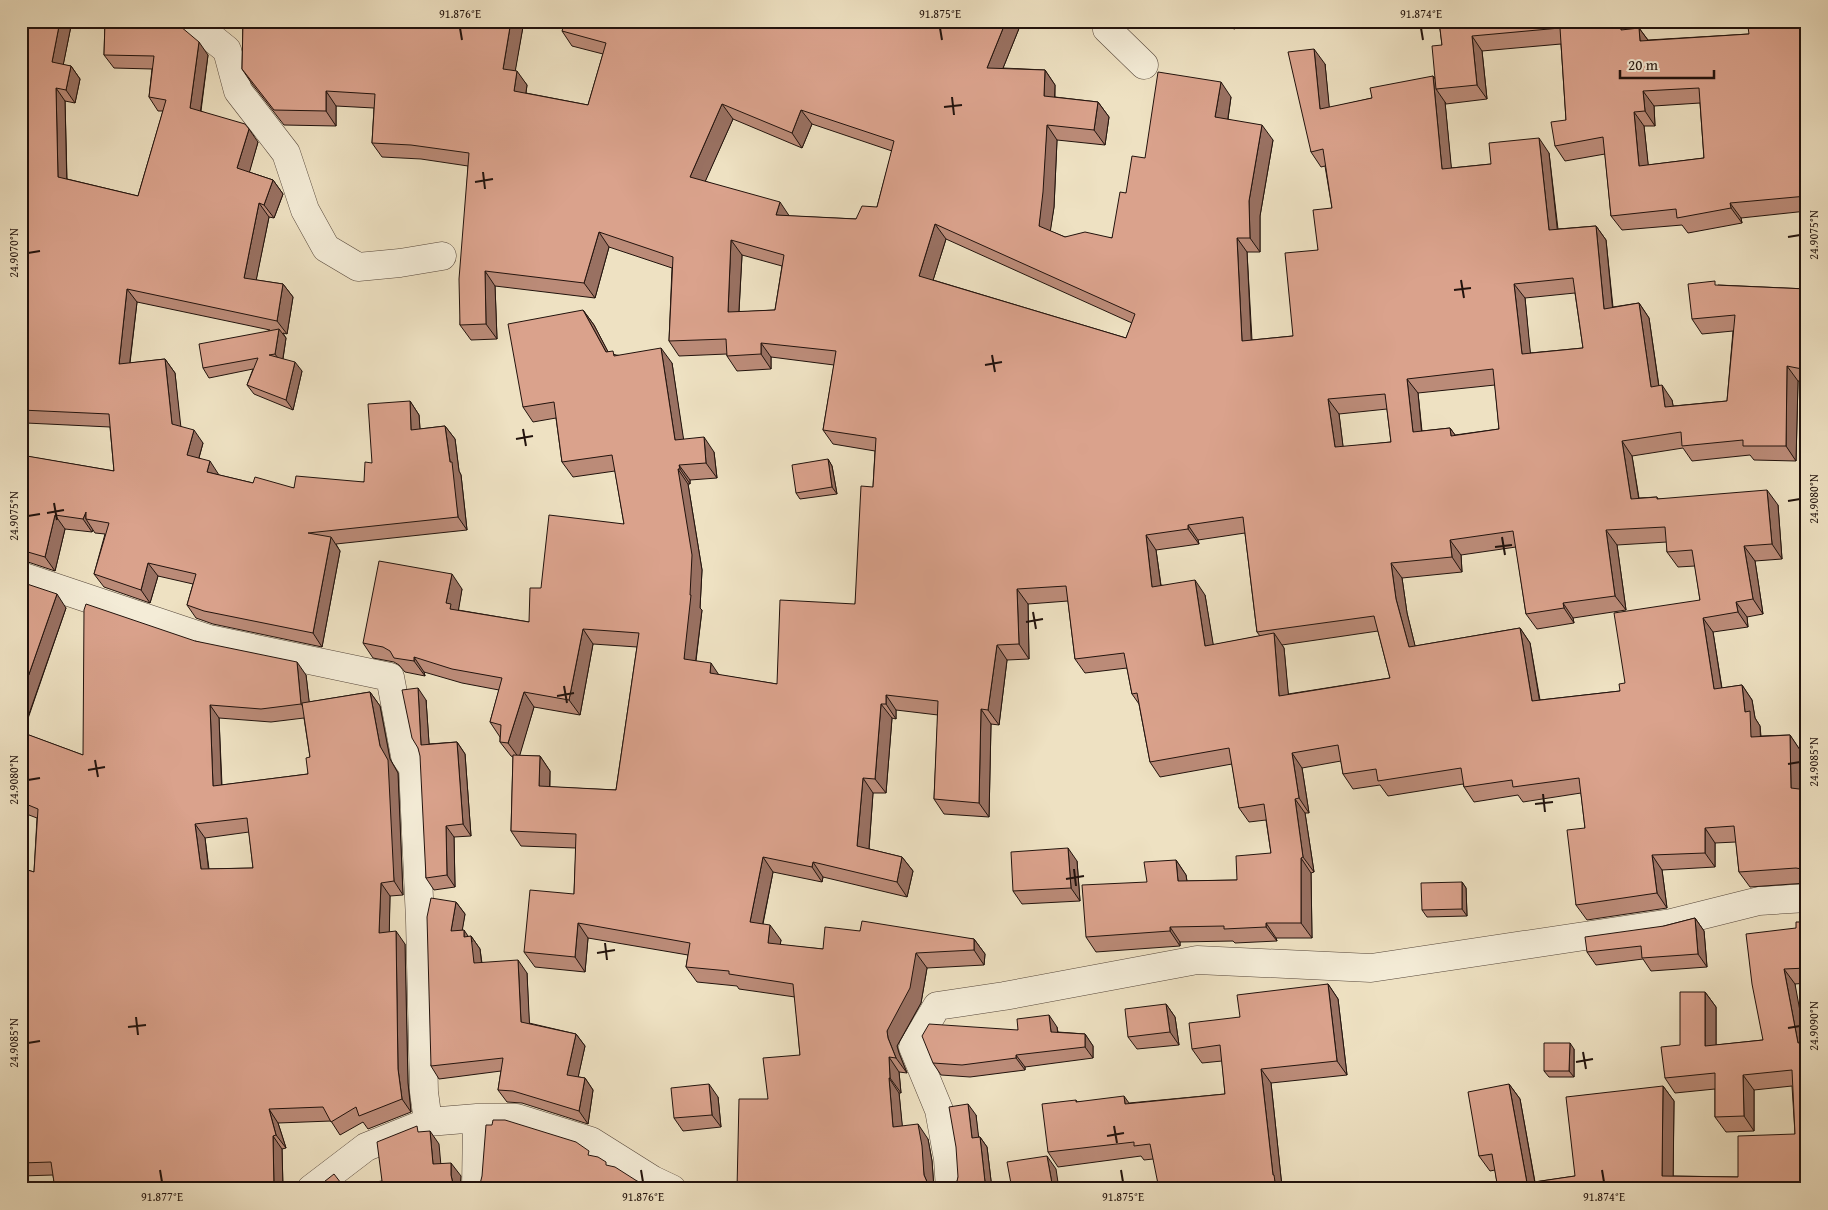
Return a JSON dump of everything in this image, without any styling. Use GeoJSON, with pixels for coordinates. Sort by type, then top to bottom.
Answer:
{"type":"FeatureCollection","features":[{"type":"Feature","properties":{"kind":"street"},"geometry":{"type":"LineString","coordinates":[[190,21],[227,50],[238,91],[286,153],[305,210],[326,248],[358,267],[442,256]]}},
{"type":"Feature","properties":{"kind":"street"},"geometry":{"type":"LineString","coordinates":[[1109,21],[1106,29],[1144,65]]}},
{"type":"Feature","properties":{"kind":"street"},"geometry":{"type":"LineString","coordinates":[[21,576],[209,639],[390,677],[404,756],[413,768],[420,920],[424,1092],[428,1122]]}},
{"type":"Feature","properties":{"kind":"street"},"geometry":{"type":"LineString","coordinates":[[950,1189],[948,1159],[939,1110],[914,1047],[937,1006],[1004,996],[1197,960],[1371,968],[1671,923],[1759,901],[1807,898]]}},
{"type":"Feature","properties":{"kind":"street"},"geometry":{"type":"LineString","coordinates":[[476,1189],[477,1118]]}},
{"type":"Feature","properties":{"kind":"street"},"geometry":{"type":"LineString","coordinates":[[311,1189],[366,1147],[428,1122],[477,1118],[516,1118],[591,1141],[653,1180],[672,1189]]}},
{"type":"Feature","properties":{"kind":"building"},"geometry":{"type":"Polygon","coordinates":[[[21,21],[60,21],[52,62],[71,66],[66,90],[56,88],[58,177],[138,196],[166,100],[149,97],[154,56],[104,55],[105,21],[174,21],[199,42],[190,108],[245,124],[249,129],[237,168],[273,180],[264,205],[259,203],[244,278],[283,284],[277,321],[127,289],[119,364],[165,359],[172,424],[194,430],[187,455],[210,461],[207,472],[253,483],[255,477],[294,488],[296,476],[364,482],[365,462],[372,463],[368,404],[410,401],[411,430],[445,426],[450,462],[452,462],[458,517],[308,533],[331,537],[313,633],[204,611],[187,605],[196,574],[148,563],[141,590],[94,574],[109,523],[86,519],[86,512],[83,519],[55,515],[45,557],[21,550],[21,525],[26,507],[21,506],[21,455],[114,471],[109,414],[21,410],[21,21]]]}},
{"type":"Feature","properties":{"kind":"building"},"geometry":{"type":"Polygon","coordinates":[[[243,21],[511,21],[503,69],[517,71],[514,91],[588,105],[606,43],[562,31],[565,21],[1006,21],[987,68],[1045,70],[1044,96],[1098,102],[1094,130],[1047,125],[1039,226],[1065,237],[1085,232],[1112,238],[1120,192],[1126,193],[1132,156],[1145,158],[1158,72],[1221,82],[1215,117],[1262,125],[1249,201],[1250,238],[1237,238],[1242,341],[1293,336],[1285,253],[1318,250],[1313,210],[1332,208],[1323,149],[1311,152],[1288,52],[1314,49],[1320,109],[1372,98],[1370,88],[1433,76],[1442,169],[1491,164],[1489,143],[1539,138],[1549,230],[1596,226],[1604,309],[1639,303],[1651,387],[1662,385],[1665,407],[1727,401],[1735,315],[1692,319],[1688,284],[1715,281],[1715,285],[1807,289],[1807,370],[1787,366],[1786,446],[1743,446],[1743,440],[1682,446],[1681,432],[1622,441],[1631,499],[1657,497],[1657,499],[1767,490],[1772,544],[1744,546],[1753,599],[1736,602],[1738,612],[1703,618],[1714,689],[1742,685],[1745,712],[1750,711],[1751,737],[1790,735],[1791,788],[1807,790],[1807,870],[1796,868],[1739,872],[1734,826],[1705,828],[1705,853],[1652,855],[1657,893],[1576,905],[1567,830],[1585,828],[1579,778],[1513,787],[1512,780],[1464,787],[1461,768],[1378,781],[1376,769],[1343,774],[1338,745],[1292,753],[1299,798],[1295,799],[1303,857],[1301,858],[1301,923],[1266,923],[1266,927],[1224,929],[1224,926],[1170,927],[1170,931],[1086,937],[1082,885],[1147,882],[1144,862],[1176,860],[1178,881],[1237,880],[1236,856],[1271,853],[1264,804],[1239,808],[1229,748],[1150,762],[1137,693],[1132,694],[1124,653],[1075,659],[1066,586],[1017,589],[1019,644],[997,645],[988,710],[981,709],[979,803],[934,799],[938,701],[886,695],[886,704],[881,704],[875,779],[863,778],[857,846],[902,857],[897,882],[813,862],[812,867],[763,857],[750,922],[770,925],[768,943],[823,949],[825,927],[860,931],[862,921],[974,939],[974,950],[916,953],[910,988],[887,1031],[896,1058],[889,1057],[893,1127],[918,1124],[924,1175],[928,1184],[894,1189],[737,1189],[739,1099],[768,1099],[763,1058],[800,1055],[793,984],[729,974],[729,971],[686,967],[690,943],[578,923],[575,957],[524,952],[530,890],[574,894],[576,834],[511,831],[513,755],[540,756],[539,786],[616,790],[639,633],[583,629],[569,700],[524,692],[508,743],[500,742],[501,725],[490,722],[502,678],[452,669],[414,657],[414,661],[394,658],[390,651],[383,647],[363,643],[379,561],[452,574],[446,603],[451,604],[450,609],[529,622],[530,588],[541,588],[549,515],[624,524],[612,455],[562,462],[554,402],[523,407],[508,324],[583,310],[606,352],[613,351],[614,356],[661,348],[675,440],[704,437],[706,463],[679,465],[680,469],[678,469],[692,555],[691,595],[684,659],[711,663],[710,673],[777,684],[780,600],[855,604],[861,486],[873,487],[876,438],[823,430],[836,351],[761,343],[761,354],[727,356],[726,339],[669,341],[673,257],[599,232],[584,283],[485,271],[486,324],[460,325],[459,279],[469,153],[411,145],[372,143],[375,94],[326,91],[326,111],[274,110],[242,69],[243,21]],[[722,104],[690,177],[780,202],[776,215],[856,219],[862,206],[877,207],[894,141],[801,110],[792,133],[722,104]],[[935,224],[919,276],[1126,338],[1135,314],[935,224]],[[731,240],[728,312],[775,310],[784,255],[731,240]],[[1573,278],[1514,284],[1522,354],[1583,348],[1573,278]],[[1493,369],[1407,379],[1413,432],[1450,428],[1451,436],[1499,429],[1493,369]],[[1385,394],[1328,399],[1335,447],[1391,442],[1385,394]],[[1243,517],[1188,525],[1188,529],[1146,535],[1152,587],[1195,580],[1205,646],[1274,633],[1279,696],[1390,678],[1374,616],[1257,632],[1243,517]],[[1665,527],[1606,530],[1615,596],[1563,603],[1564,608],[1526,614],[1513,531],[1450,540],[1452,557],[1391,563],[1396,599],[1409,647],[1520,628],[1532,701],[1620,691],[1619,684],[1625,683],[1614,613],[1700,600],[1692,550],[1667,552],[1665,527]]]}},
{"type":"Feature","properties":{"kind":"building"},"geometry":{"type":"Polygon","coordinates":[[[1439,21],[1620,21],[1621,30],[1639,28],[1640,41],[1749,34],[1748,27],[1788,21],[1807,21],[1807,196],[1730,203],[1731,208],[1677,218],[1676,209],[1611,216],[1603,137],[1555,146],[1551,122],[1566,120],[1560,28],[1472,36],[1477,85],[1436,89],[1432,46],[1442,45],[1439,21]],[[1699,88],[1643,91],[1645,111],[1634,112],[1639,166],[1704,158],[1699,88]]]}},
{"type":"Feature","properties":{"kind":"building"},"geometry":{"type":"Polygon","coordinates":[[[279,329],[275,354],[269,355],[295,362],[286,400],[247,385],[258,358],[203,368],[199,344],[279,329]]]}},
{"type":"Feature","properties":{"kind":"building"},"geometry":{"type":"Polygon","coordinates":[[[828,459],[832,487],[796,493],[792,465],[828,459]]]}},
{"type":"Feature","properties":{"kind":"building"},"geometry":{"type":"Polygon","coordinates":[[[21,582],[57,594],[21,697],[21,582]]]}},
{"type":"Feature","properties":{"kind":"building"},"geometry":{"type":"Polygon","coordinates":[[[86,604],[195,641],[297,662],[301,704],[261,709],[210,705],[213,786],[308,774],[306,758],[310,757],[302,703],[370,692],[380,746],[388,760],[394,881],[381,883],[379,933],[396,931],[398,1069],[402,1099],[359,1116],[356,1107],[331,1122],[323,1107],[269,1109],[276,1135],[273,1136],[274,1189],[55,1189],[51,1162],[21,1163],[21,868],[34,872],[38,809],[21,802],[21,732],[83,755],[84,610],[86,604]],[[247,818],[195,824],[201,869],[253,868],[247,818]]]}},
{"type":"Feature","properties":{"kind":"building"},"geometry":{"type":"Polygon","coordinates":[[[418,688],[421,745],[457,742],[463,824],[446,826],[447,875],[426,878],[420,756],[412,738],[402,690],[418,688]]]}},
{"type":"Feature","properties":{"kind":"building"},"geometry":{"type":"Polygon","coordinates":[[[1068,848],[1071,888],[1013,891],[1011,852],[1068,848]]]}},
{"type":"Feature","properties":{"kind":"building"},"geometry":{"type":"Polygon","coordinates":[[[1462,882],[1462,909],[1422,910],[1421,883],[1462,882]]]}},
{"type":"Feature","properties":{"kind":"building"},"geometry":{"type":"Polygon","coordinates":[[[431,898],[456,902],[451,931],[464,930],[464,937],[471,936],[474,963],[518,960],[521,1022],[576,1034],[567,1075],[585,1078],[579,1111],[513,1091],[498,1090],[503,1058],[431,1066],[427,917],[431,898]]]}},
{"type":"Feature","properties":{"kind":"building"},"geometry":{"type":"Polygon","coordinates":[[[1695,918],[1698,954],[1642,958],[1641,946],[1587,952],[1585,937],[1664,926],[1695,918]]]}},
{"type":"Feature","properties":{"kind":"building"},"geometry":{"type":"Polygon","coordinates":[[[1796,922],[1807,922],[1807,968],[1784,969],[1798,1043],[1807,1042],[1807,1189],[1498,1189],[1492,1154],[1479,1156],[1468,1092],[1509,1084],[1527,1183],[1575,1176],[1566,1097],[1663,1086],[1662,1176],[1738,1177],[1738,1136],[1795,1134],[1792,1070],[1743,1075],[1744,1116],[1715,1117],[1715,1073],[1665,1078],[1661,1047],[1680,1045],[1680,992],[1705,992],[1705,1046],[1763,1040],[1752,984],[1746,934],[1796,928],[1796,922]]]}},
{"type":"Feature","properties":{"kind":"building"},"geometry":{"type":"Polygon","coordinates":[[[1328,984],[1337,1061],[1261,1069],[1276,1189],[1159,1189],[1150,1144],[1134,1146],[1134,1142],[1048,1152],[1042,1104],[1124,1096],[1125,1104],[1225,1094],[1220,1045],[1192,1049],[1189,1023],[1240,1017],[1237,995],[1328,984]]]}},
{"type":"Feature","properties":{"kind":"building"},"geometry":{"type":"Polygon","coordinates":[[[1166,1004],[1170,1032],[1128,1037],[1125,1009],[1166,1004]]]}},
{"type":"Feature","properties":{"kind":"building"},"geometry":{"type":"Polygon","coordinates":[[[1049,1015],[1051,1032],[1085,1034],[1085,1047],[1016,1055],[1016,1058],[962,1065],[933,1063],[922,1036],[929,1024],[1018,1030],[1017,1019],[1049,1015]]]}},
{"type":"Feature","properties":{"kind":"building"},"geometry":{"type":"Polygon","coordinates":[[[1544,1043],[1570,1043],[1569,1071],[1544,1071],[1544,1043]]]}},
{"type":"Feature","properties":{"kind":"building"},"geometry":{"type":"Polygon","coordinates":[[[709,1084],[712,1115],[674,1118],[671,1088],[709,1084]]]}},
{"type":"Feature","properties":{"kind":"building"},"geometry":{"type":"Polygon","coordinates":[[[968,1104],[972,1138],[980,1137],[985,1182],[956,1185],[958,1177],[956,1147],[949,1107],[968,1104]]]}},
{"type":"Feature","properties":{"kind":"building"},"geometry":{"type":"Polygon","coordinates":[[[493,1120],[505,1120],[576,1142],[589,1151],[588,1155],[598,1157],[606,1162],[606,1165],[615,1167],[637,1181],[657,1189],[475,1189],[480,1184],[482,1176],[486,1125],[492,1125],[493,1120]]]}},
{"type":"Feature","properties":{"kind":"building"},"geometry":{"type":"Polygon","coordinates":[[[417,1126],[418,1132],[430,1131],[433,1164],[451,1163],[453,1184],[459,1189],[315,1189],[334,1174],[344,1187],[382,1181],[377,1142],[417,1126]]]}},
{"type":"Feature","properties":{"kind":"building"},"geometry":{"type":"Polygon","coordinates":[[[1047,1156],[1053,1189],[1012,1189],[1007,1162],[1047,1156]]]}}]}
